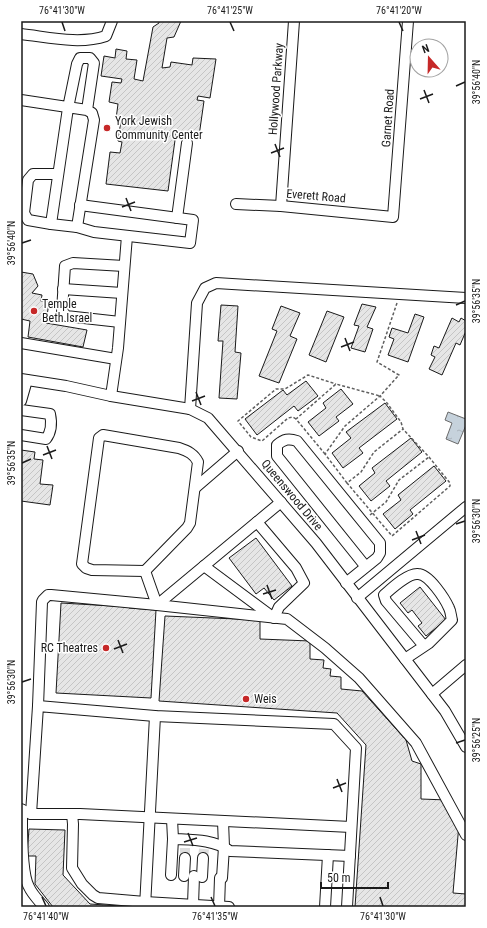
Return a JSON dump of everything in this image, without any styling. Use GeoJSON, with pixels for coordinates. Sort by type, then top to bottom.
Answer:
{"type":"FeatureCollection","features":[{"type":"Feature","properties":{"kind":"street"},"geometry":{"type":"LineString","coordinates":[[21,34],[80,40],[95,40],[106,36],[112,21]]}},
{"type":"Feature","properties":{"kind":"street","name":"Hollywood Parkway"},"geometry":{"type":"LineString","coordinates":[[281,206],[294,21]]}},
{"type":"Feature","properties":{"kind":"street","name":"Garnet Road"},"geometry":{"type":"LineString","coordinates":[[393,216],[408,21]]}},
{"type":"Feature","properties":{"kind":"street"},"geometry":{"type":"LineString","coordinates":[[51,224],[68,108],[78,61],[82,57],[93,60],[94,67],[87,110]]}},
{"type":"Feature","properties":{"kind":"street"},"geometry":{"type":"LineString","coordinates":[[21,100],[87,110],[92,113],[94,120],[77,227]]}},
{"type":"Feature","properties":{"kind":"street"},"geometry":{"type":"LineString","coordinates":[[177,218],[187,143]]}},
{"type":"Feature","properties":{"kind":"street"},"geometry":{"type":"LineString","coordinates":[[58,174],[33,174],[28,180],[24,213],[28,220],[77,227],[94,232],[190,243],[193,220],[80,205]]}},
{"type":"Feature","properties":{"kind":"street","name":"Everett Road"},"geometry":{"type":"LineString","coordinates":[[236,204],[281,206],[393,216]]}},
{"type":"Feature","properties":{"kind":"street"},"geometry":{"type":"LineString","coordinates":[[111,396],[120,322],[127,236]]}},
{"type":"Feature","properties":{"kind":"street"},"geometry":{"type":"LineString","coordinates":[[120,322],[66,316],[62,310],[63,289],[65,266],[73,263],[124,266]]}},
{"type":"Feature","properties":{"kind":"street"},"geometry":{"type":"LineString","coordinates":[[190,409],[197,303],[205,288],[216,283],[466,298]]}},
{"type":"Feature","properties":{"kind":"street"},"geometry":{"type":"LineString","coordinates":[[63,289],[122,293]]}},
{"type":"Feature","properties":{"kind":"street"},"geometry":{"type":"LineString","coordinates":[[21,343],[116,359]]}},
{"type":"Feature","properties":{"kind":"street"},"geometry":{"type":"LineString","coordinates":[[21,401],[24,379]]}},
{"type":"Feature","properties":{"kind":"street","name":"Queenswood Drive"},"geometry":{"type":"LineString","coordinates":[[24,379],[111,396],[190,409],[208,418],[316,543],[445,711],[465,743]]}},
{"type":"Feature","properties":{"kind":"street"},"geometry":{"type":"LineString","coordinates":[[21,410],[50,414],[52,421],[50,434],[46,439],[21,435]]}},
{"type":"Feature","properties":{"kind":"street"},"geometry":{"type":"LineString","coordinates":[[103,435],[179,448],[189,451],[195,456],[198,462],[190,523],[188,528],[144,571],[92,570],[86,568],[82,564],[99,438],[103,435]]}},
{"type":"Feature","properties":{"kind":"street"},"geometry":{"type":"LineString","coordinates":[[346,583],[378,558],[380,553],[380,543],[297,441],[290,439],[283,440],[277,444],[276,456],[366,567]]}},
{"type":"Feature","properties":{"kind":"street"},"geometry":{"type":"LineString","coordinates":[[195,488],[238,451]]}},
{"type":"Feature","properties":{"kind":"street"},"geometry":{"type":"LineString","coordinates":[[157,605],[281,502]]}},
{"type":"Feature","properties":{"kind":"street"},"geometry":{"type":"LineString","coordinates":[[357,598],[466,508]]}},
{"type":"Feature","properties":{"kind":"street"},"geometry":{"type":"LineString","coordinates":[[257,522],[296,568],[304,583],[279,607],[274,618]]}},
{"type":"Feature","properties":{"kind":"street"},"geometry":{"type":"LineString","coordinates":[[204,566],[274,618]]}},
{"type":"Feature","properties":{"kind":"street"},"geometry":{"type":"LineString","coordinates":[[144,571],[157,605]]}},
{"type":"Feature","properties":{"kind":"street"},"geometry":{"type":"LineString","coordinates":[[406,659],[424,646],[452,620],[450,609],[437,589],[426,576],[418,574],[409,576],[384,595],[386,601],[424,646]]}},
{"type":"Feature","properties":{"kind":"street"},"geometry":{"type":"LineString","coordinates":[[44,907],[28,886],[24,869],[23,850],[25,811],[38,706],[42,602],[48,595],[157,605],[286,620],[325,648],[359,678],[416,742],[466,835]]}},
{"type":"Feature","properties":{"kind":"street"},"geometry":{"type":"LineString","coordinates":[[432,694],[466,665]]}},
{"type":"Feature","properties":{"kind":"street"},"geometry":{"type":"LineString","coordinates":[[38,706],[156,716],[334,724],[356,748],[347,907]]}},
{"type":"Feature","properties":{"kind":"street"},"geometry":{"type":"LineString","coordinates":[[145,905],[156,716]]}},
{"type":"Feature","properties":{"kind":"street"},"geometry":{"type":"LineString","coordinates":[[25,811],[224,822],[351,827]]}},
{"type":"Feature","properties":{"kind":"street"},"geometry":{"type":"LineString","coordinates":[[72,814],[72,868],[82,884],[93,895],[98,898],[145,905],[227,907]]}},
{"type":"Feature","properties":{"kind":"street"},"geometry":{"type":"LineString","coordinates":[[171,875],[172,819]]}},
{"type":"Feature","properties":{"kind":"street"},"geometry":{"type":"LineString","coordinates":[[219,906],[224,847],[224,822]]}},
{"type":"Feature","properties":{"kind":"street"},"geometry":{"type":"LineString","coordinates":[[172,839],[185,848],[204,849],[224,847],[230,851],[350,856]]}},
{"type":"Feature","properties":{"kind":"street"},"geometry":{"type":"LineString","coordinates":[[185,848],[194,876]]}},
{"type":"Feature","properties":{"kind":"street"},"geometry":{"type":"LineString","coordinates":[[192,905],[194,876],[204,849]]}},
{"type":"Feature","properties":{"kind":"street"},"geometry":{"type":"LineString","coordinates":[[325,907],[328,855]]}},
{"type":"Feature","properties":{"kind":"path"},"geometry":{"type":"LineString","coordinates":[[325,454],[346,426],[380,396],[399,375],[377,362],[399,294]]}},
{"type":"Feature","properties":{"kind":"path"},"geometry":{"type":"LineString","coordinates":[[296,418],[347,483],[392,536],[450,486],[450,482],[403,429],[401,422],[380,396],[308,375],[285,389],[276,389],[238,421],[250,437],[262,441],[288,418],[296,418],[336,384]]}},
{"type":"Feature","properties":{"kind":"path"},"geometry":{"type":"LineString","coordinates":[[347,483],[361,472],[374,452],[403,429]]}},
{"type":"Feature","properties":{"kind":"path"},"geometry":{"type":"LineString","coordinates":[[362,521],[386,502],[399,480],[429,457]]}},
{"type":"Feature","properties":{"kind":"water"},"geometry":{"type":"Polygon","coordinates":[[[448,412],[466,419],[466,425],[458,444],[446,439],[452,423],[445,420],[448,412]]]}},
{"type":"Feature","properties":{"kind":"building"},"geometry":{"type":"Polygon","coordinates":[[[159,21],[181,21],[174,37],[167,38],[162,68],[170,67],[171,62],[192,65],[193,58],[216,59],[210,98],[198,96],[197,100],[204,101],[199,136],[176,133],[168,191],[106,184],[110,152],[120,153],[122,142],[118,141],[121,120],[116,119],[118,104],[109,102],[112,82],[121,83],[122,79],[101,76],[104,56],[115,58],[116,49],[127,51],[126,59],[137,60],[134,79],[143,81],[153,27],[159,23],[159,21]]]}},
{"type":"Feature","properties":{"kind":"building","name":"Temple Beth Israel"},"geometry":{"type":"Polygon","coordinates":[[[21,272],[33,274],[38,286],[32,293],[42,295],[41,301],[49,302],[46,323],[87,330],[83,347],[28,337],[30,321],[21,319],[21,272]]]}},
{"type":"Feature","properties":{"kind":"building"},"geometry":{"type":"Polygon","coordinates":[[[362,304],[376,307],[367,327],[373,329],[365,352],[351,348],[359,326],[354,325],[362,304]]]}},
{"type":"Feature","properties":{"kind":"building"},"geometry":{"type":"Polygon","coordinates":[[[221,305],[238,306],[235,352],[241,353],[237,399],[219,398],[223,341],[218,341],[221,305]]]}},
{"type":"Feature","properties":{"kind":"building"},"geometry":{"type":"Polygon","coordinates":[[[281,306],[300,313],[290,336],[297,339],[279,383],[259,376],[277,331],[272,329],[281,306]]]}},
{"type":"Feature","properties":{"kind":"building"},"geometry":{"type":"Polygon","coordinates":[[[327,311],[344,317],[326,362],[309,355],[327,311]]]}},
{"type":"Feature","properties":{"kind":"building"},"geometry":{"type":"Polygon","coordinates":[[[415,314],[424,317],[408,362],[388,355],[394,339],[389,337],[392,328],[408,333],[415,314]]]}},
{"type":"Feature","properties":{"kind":"building"},"geometry":{"type":"Polygon","coordinates":[[[452,318],[459,322],[461,318],[466,321],[466,331],[460,345],[456,343],[442,375],[429,369],[435,357],[431,355],[434,346],[439,348],[452,318]]]}},
{"type":"Feature","properties":{"kind":"building"},"geometry":{"type":"Polygon","coordinates":[[[306,381],[318,396],[298,411],[294,406],[257,435],[245,419],[283,390],[287,395],[306,381]]]}},
{"type":"Feature","properties":{"kind":"building"},"geometry":{"type":"Polygon","coordinates":[[[341,389],[353,404],[336,417],[339,421],[319,436],[308,422],[326,408],[323,403],[341,389]]]}},
{"type":"Feature","properties":{"kind":"building"},"geometry":{"type":"Polygon","coordinates":[[[385,403],[397,419],[359,448],[363,453],[343,468],[332,453],[351,438],[346,432],[385,403]]]}},
{"type":"Feature","properties":{"kind":"building"},"geometry":{"type":"Polygon","coordinates":[[[411,438],[422,452],[386,481],[390,486],[371,501],[359,486],[375,473],[372,468],[411,438]]]}},
{"type":"Feature","properties":{"kind":"building"},"geometry":{"type":"Polygon","coordinates":[[[21,450],[35,452],[34,459],[43,460],[40,484],[53,485],[50,505],[21,501],[21,450]]]}},
{"type":"Feature","properties":{"kind":"building"},"geometry":{"type":"Polygon","coordinates":[[[434,466],[446,481],[410,510],[413,514],[395,529],[383,514],[401,500],[398,495],[434,466]]]}},
{"type":"Feature","properties":{"kind":"building"},"geometry":{"type":"Polygon","coordinates":[[[256,538],[292,586],[274,600],[264,588],[256,594],[229,558],[256,538]]]}},
{"type":"Feature","properties":{"kind":"building"},"geometry":{"type":"Polygon","coordinates":[[[420,587],[446,620],[426,636],[418,626],[422,623],[412,610],[408,613],[400,603],[420,587]]]}},
{"type":"Feature","properties":{"kind":"building","name":"RC Theatres"},"geometry":{"type":"Polygon","coordinates":[[[61,603],[156,610],[151,698],[56,693],[61,603]]]}},
{"type":"Feature","properties":{"kind":"building"},"geometry":{"type":"Polygon","coordinates":[[[165,616],[260,620],[260,639],[310,641],[310,659],[324,660],[323,668],[331,669],[330,676],[341,677],[341,689],[362,691],[406,740],[412,761],[421,764],[421,799],[447,800],[459,824],[453,893],[466,894],[466,907],[355,907],[366,745],[337,713],[159,701],[165,616]]]}},
{"type":"Feature","properties":{"kind":"building"},"geometry":{"type":"Polygon","coordinates":[[[29,829],[65,830],[63,875],[90,904],[136,907],[53,907],[35,884],[36,856],[27,856],[29,829]]]}},
{"type":"Feature","properties":{"kind":"tunnel"},"geometry":{"type":"LineString","coordinates":[[185,848],[185,858]]}},
{"type":"Feature","properties":{"kind":"tunnel"},"geometry":{"type":"LineString","coordinates":[[203,858],[204,849]]}},
{"type":"Feature","properties":{"kind":"place","name":"York Jewish Community Center"},"geometry":{"type":"Point","coordinates":[107,128]}},
{"type":"Feature","properties":{"kind":"place","name":"Temple Beth Israel"},"geometry":{"type":"Point","coordinates":[34,311]}},
{"type":"Feature","properties":{"kind":"place","name":"RC Theatres"},"geometry":{"type":"Point","coordinates":[106,648]}},
{"type":"Feature","properties":{"kind":"place","name":"Weis"},"geometry":{"type":"Point","coordinates":[246,699]}}]}
